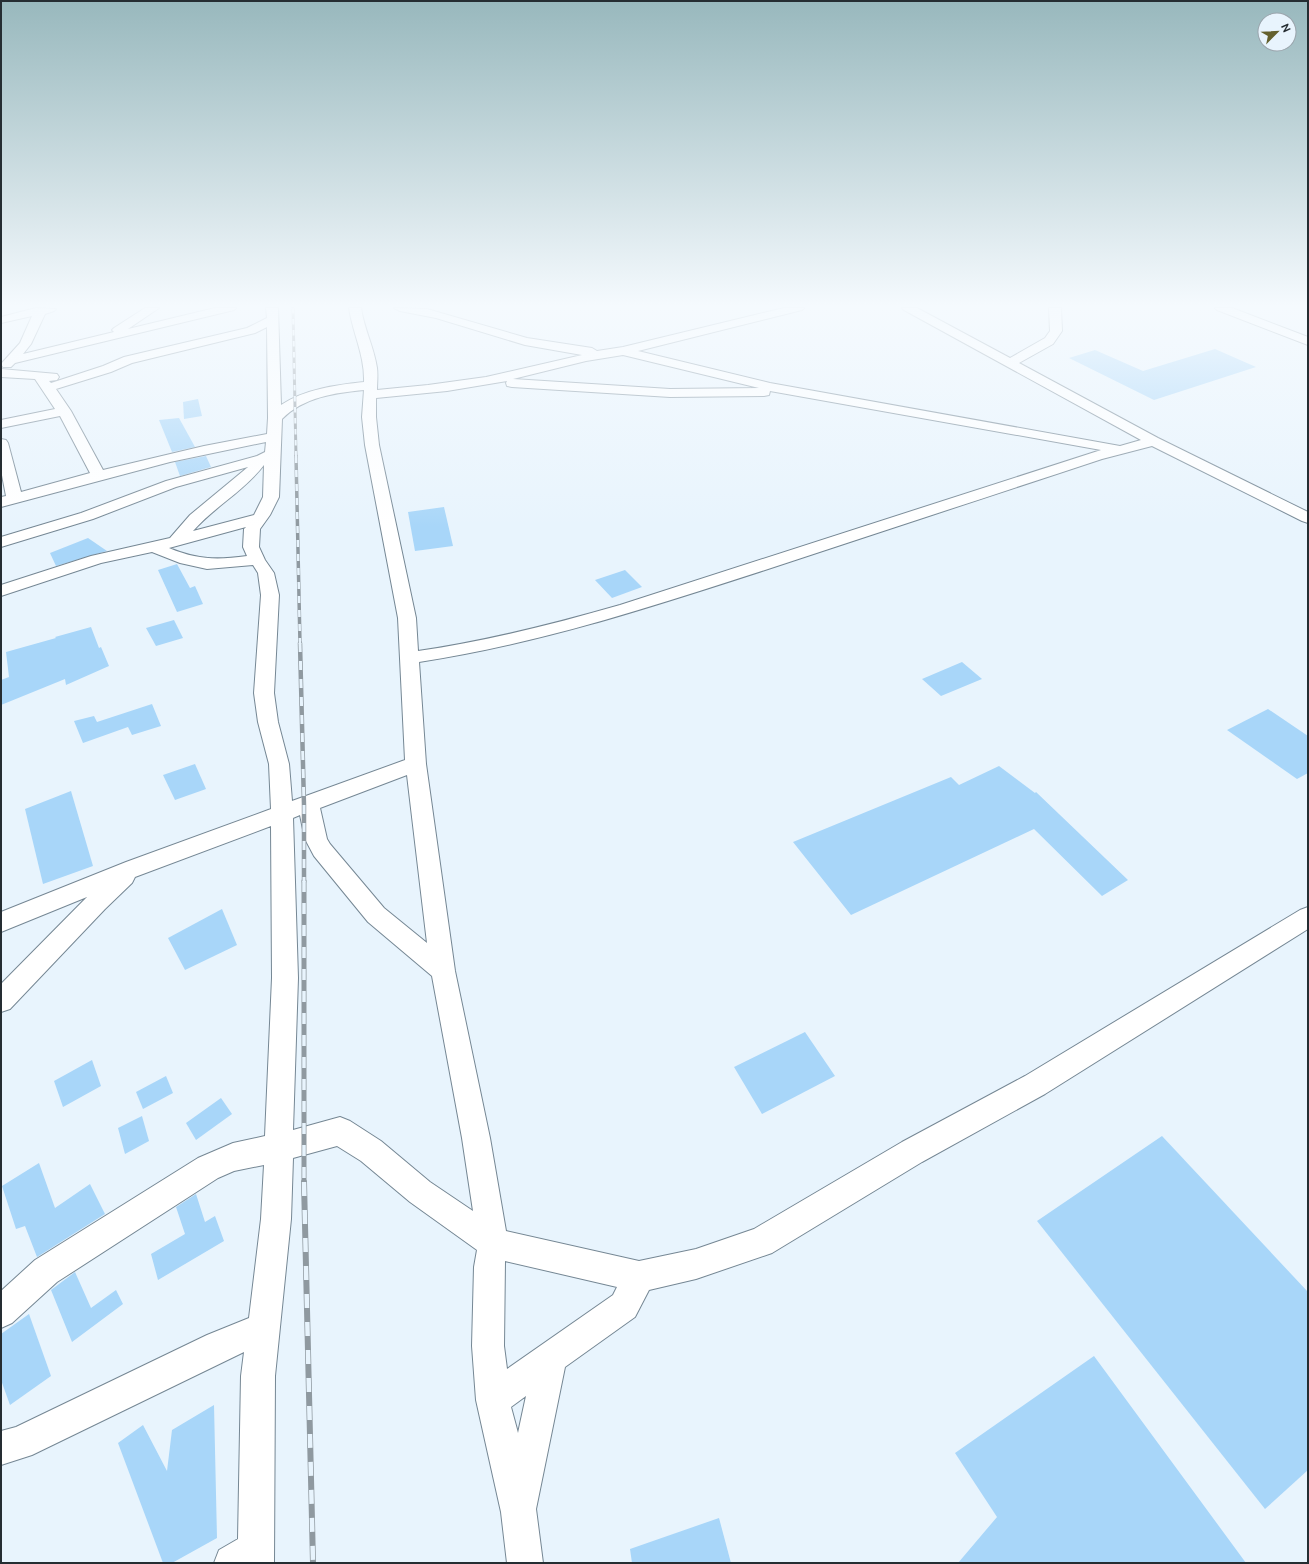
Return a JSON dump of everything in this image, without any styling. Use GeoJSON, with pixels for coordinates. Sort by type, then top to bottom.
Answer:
{"type":"FeatureCollection","features":[{"type":"Feature","properties":{"kind":"street"},"geometry":{"type":"LineString","coordinates":[[41,381],[64,411],[87,451],[98,475]]}},
{"type":"Feature","properties":{"kind":"street"},"geometry":{"type":"LineString","coordinates":[[274,381],[275,418],[269,450],[271,497],[260,518],[252,529],[251,546],[257,560],[266,573],[270,595],[264,693],[268,722],[279,764],[295,808],[322,850],[376,915],[443,970]]}},
{"type":"Feature","properties":{"kind":"street"},"geometry":{"type":"LineString","coordinates":[[370,381],[369,417],[372,445],[407,618],[416,764],[443,970],[476,1138],[493,1243],[489,1267],[488,1346],[492,1400],[519,1512],[525,1563]]}},
{"type":"Feature","properties":{"kind":"street"},"geometry":{"type":"LineString","coordinates":[[275,418],[287,407],[304,399],[339,389],[370,390],[446,388],[485,381],[644,392],[733,394],[787,390]]}},
{"type":"Feature","properties":{"kind":"street"},"geometry":{"type":"LineString","coordinates":[[749,381],[787,390],[907,412],[1036,433],[1122,450]]}},
{"type":"Feature","properties":{"kind":"street"},"geometry":{"type":"LineString","coordinates":[[1043,381],[1153,441],[1308,518]]}},
{"type":"Feature","properties":{"kind":"street"},"geometry":{"type":"LineString","coordinates":[[1,424],[64,411]]}},
{"type":"Feature","properties":{"kind":"street"},"geometry":{"type":"LineString","coordinates":[[409,658],[451,653],[526,637],[584,622],[1083,460],[1153,441]]}},
{"type":"Feature","properties":{"kind":"street"},"geometry":{"type":"LineString","coordinates":[[1,443],[12,484],[7,500]]}},
{"type":"Feature","properties":{"kind":"street"},"geometry":{"type":"LineString","coordinates":[[7,500],[98,475],[195,451],[269,450]]}},
{"type":"Feature","properties":{"kind":"street"},"geometry":{"type":"LineString","coordinates":[[176,541],[196,518],[251,473],[269,450]]}},
{"type":"Feature","properties":{"kind":"street"},"geometry":{"type":"LineString","coordinates":[[1,542],[87,516],[171,484],[269,450]]}},
{"type":"Feature","properties":{"kind":"street"},"geometry":{"type":"LineString","coordinates":[[1,591],[96,559],[154,547],[260,518]]}},
{"type":"Feature","properties":{"kind":"street"},"geometry":{"type":"LineString","coordinates":[[154,547],[187,560],[207,564],[257,560]]}},
{"type":"Feature","properties":{"kind":"street"},"geometry":{"type":"LineString","coordinates":[[1,922],[134,868],[416,764]]}},
{"type":"Feature","properties":{"kind":"street"},"geometry":{"type":"LineString","coordinates":[[248,1558],[258,1376],[276,1219],[285,978],[295,808]]}},
{"type":"Feature","properties":{"kind":"street"},"geometry":{"type":"LineString","coordinates":[[4,993],[134,868]]}},
{"type":"Feature","properties":{"kind":"street"},"geometry":{"type":"LineString","coordinates":[[1,1312],[46,1271],[208,1168],[233,1158],[340,1131],[371,1151],[420,1192],[493,1243],[640,1277],[696,1264],[761,1242],[912,1152],[1035,1085],[1308,917]]}},
{"type":"Feature","properties":{"kind":"street"},"geometry":{"type":"LineString","coordinates":[[492,1400],[624,1306],[640,1277]]}},
{"type":"Feature","properties":{"kind":"street"},"geometry":{"type":"LineString","coordinates":[[1,1448],[20,1443],[219,1347],[263,1328]]}},
{"type":"Feature","properties":{"kind":"street"},"geometry":{"type":"LineString","coordinates":[[519,1512],[551,1357]]}},
{"type":"Feature","properties":{"kind":"building"},"geometry":{"type":"Polygon","coordinates":[[[1116,381],[1213,381],[1154,400],[1116,381]]]}},
{"type":"Feature","properties":{"kind":"building"},"geometry":{"type":"Polygon","coordinates":[[[198,399],[202,416],[184,419],[183,402],[198,399]]]}},
{"type":"Feature","properties":{"kind":"building"},"geometry":{"type":"Polygon","coordinates":[[[179,418],[195,447],[172,452],[159,420],[179,418]]]}},
{"type":"Feature","properties":{"kind":"building"},"geometry":{"type":"Polygon","coordinates":[[[206,456],[211,467],[180,476],[175,462],[206,456]]]}},
{"type":"Feature","properties":{"kind":"building"},"geometry":{"type":"Polygon","coordinates":[[[444,507],[453,546],[415,551],[408,512],[444,507]]]}},
{"type":"Feature","properties":{"kind":"building"},"geometry":{"type":"Polygon","coordinates":[[[88,538],[107,551],[56,566],[50,553],[88,538]]]}},
{"type":"Feature","properties":{"kind":"building"},"geometry":{"type":"Polygon","coordinates":[[[177,564],[190,588],[195,586],[203,604],[177,612],[158,570],[177,564]]]}},
{"type":"Feature","properties":{"kind":"building"},"geometry":{"type":"Polygon","coordinates":[[[625,570],[642,587],[612,598],[595,580],[625,570]]]}},
{"type":"Feature","properties":{"kind":"building"},"geometry":{"type":"Polygon","coordinates":[[[174,620],[183,638],[156,646],[146,628],[174,620]]]}},
{"type":"Feature","properties":{"kind":"building"},"geometry":{"type":"Polygon","coordinates":[[[91,627],[99,648],[101,647],[109,666],[66,685],[65,679],[1,705],[1,680],[9,677],[6,652],[91,627]]]}},
{"type":"Feature","properties":{"kind":"building"},"geometry":{"type":"Polygon","coordinates":[[[962,662],[982,679],[941,696],[922,679],[962,662]]]}},
{"type":"Feature","properties":{"kind":"building"},"geometry":{"type":"Polygon","coordinates":[[[152,704],[161,726],[132,735],[128,727],[83,743],[74,721],[94,716],[97,722],[152,704]]]}},
{"type":"Feature","properties":{"kind":"building"},"geometry":{"type":"Polygon","coordinates":[[[1268,709],[1308,736],[1308,773],[1297,779],[1227,730],[1268,709]]]}},
{"type":"Feature","properties":{"kind":"building"},"geometry":{"type":"Polygon","coordinates":[[[195,764],[206,789],[175,800],[163,775],[195,764]]]}},
{"type":"Feature","properties":{"kind":"building"},"geometry":{"type":"Polygon","coordinates":[[[999,766],[1035,793],[1036,792],[1128,880],[1102,896],[1034,829],[851,915],[793,842],[951,777],[959,785],[999,766]]]}},
{"type":"Feature","properties":{"kind":"building"},"geometry":{"type":"Polygon","coordinates":[[[71,791],[93,866],[43,884],[25,809],[71,791]]]}},
{"type":"Feature","properties":{"kind":"building"},"geometry":{"type":"Polygon","coordinates":[[[222,909],[237,945],[185,970],[168,938],[222,909]]]}},
{"type":"Feature","properties":{"kind":"building"},"geometry":{"type":"Polygon","coordinates":[[[805,1032],[835,1076],[762,1114],[734,1067],[805,1032]]]}},
{"type":"Feature","properties":{"kind":"building"},"geometry":{"type":"Polygon","coordinates":[[[92,1060],[101,1086],[63,1107],[54,1081],[92,1060]]]}},
{"type":"Feature","properties":{"kind":"building"},"geometry":{"type":"Polygon","coordinates":[[[166,1076],[173,1093],[143,1109],[136,1092],[166,1076]]]}},
{"type":"Feature","properties":{"kind":"building"},"geometry":{"type":"Polygon","coordinates":[[[221,1098],[232,1114],[196,1140],[186,1123],[221,1098]]]}},
{"type":"Feature","properties":{"kind":"building"},"geometry":{"type":"Polygon","coordinates":[[[142,1116],[149,1141],[125,1154],[118,1128],[142,1116]]]}},
{"type":"Feature","properties":{"kind":"building"},"geometry":{"type":"Polygon","coordinates":[[[1162,1136],[1308,1292],[1308,1470],[1265,1509],[1037,1221],[1162,1136]]]}},
{"type":"Feature","properties":{"kind":"building"},"geometry":{"type":"Polygon","coordinates":[[[39,1163],[55,1208],[90,1184],[105,1214],[37,1257],[25,1226],[16,1229],[2,1186],[39,1163]]]}},
{"type":"Feature","properties":{"kind":"building"},"geometry":{"type":"Polygon","coordinates":[[[196,1194],[205,1222],[215,1216],[224,1241],[158,1280],[151,1254],[185,1234],[176,1207],[196,1194]]]}},
{"type":"Feature","properties":{"kind":"building"},"geometry":{"type":"Polygon","coordinates":[[[75,1272],[91,1308],[116,1290],[123,1304],[72,1342],[51,1290],[75,1272]]]}},
{"type":"Feature","properties":{"kind":"building"},"geometry":{"type":"Polygon","coordinates":[[[29,1314],[51,1376],[10,1405],[1,1380],[1,1334],[29,1314]]]}},
{"type":"Feature","properties":{"kind":"building"},"geometry":{"type":"Polygon","coordinates":[[[1094,1356],[1246,1563],[958,1563],[997,1517],[955,1453],[1094,1356]]]}},
{"type":"Feature","properties":{"kind":"building"},"geometry":{"type":"Polygon","coordinates":[[[214,1405],[217,1538],[172,1563],[163,1563],[118,1443],[143,1425],[167,1471],[172,1430],[214,1405]]]}},
{"type":"Feature","properties":{"kind":"building"},"geometry":{"type":"Polygon","coordinates":[[[719,1518],[731,1563],[632,1563],[630,1549],[719,1518]]]}},
{"type":"Feature","properties":{"kind":"railway"},"geometry":{"type":"LineString","coordinates":[[294,381],[296,457]]}},
{"type":"Feature","properties":{"kind":"railway"},"geometry":{"type":"LineString","coordinates":[[296,456],[300,644]]}},
{"type":"Feature","properties":{"kind":"railway"},"geometry":{"type":"LineString","coordinates":[[300,643],[304,805],[304,1182]]}},
{"type":"Feature","properties":{"kind":"railway"},"geometry":{"type":"LineString","coordinates":[[304,1182],[313,1563]]}}]}
